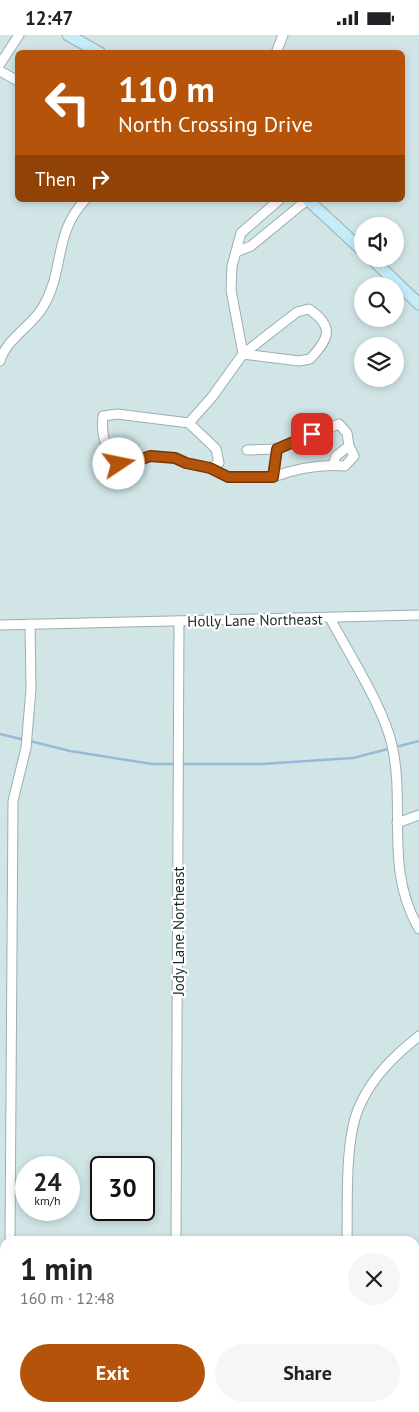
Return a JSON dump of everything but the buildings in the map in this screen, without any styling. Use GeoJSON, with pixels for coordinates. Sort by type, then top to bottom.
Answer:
{"type":"FeatureCollection","features":[{"type":"Feature","properties":{"kind":"main road"},"geometry":{"type":"LineString","coordinates":[[68,35],[95,50]]}},
{"type":"Feature","properties":{"kind":"main road"},"geometry":{"type":"LineString","coordinates":[[309,202],[354,243]]}},
{"type":"Feature","properties":{"kind":"main road"},"geometry":{"type":"LineString","coordinates":[[380,267],[419,304]]}},
{"type":"Feature","properties":{"kind":"street"},"geometry":{"type":"LineString","coordinates":[[0,64],[19,35]]}},
{"type":"Feature","properties":{"kind":"street"},"geometry":{"type":"LineString","coordinates":[[277,50],[283,35]]}},
{"type":"Feature","properties":{"kind":"street"},"geometry":{"type":"LineString","coordinates":[[0,71],[15,79]]}},
{"type":"Feature","properties":{"kind":"street"},"geometry":{"type":"LineString","coordinates":[[0,361],[3,351],[42,308],[57,272],[66,227],[74,211],[83,202]]}},
{"type":"Feature","properties":{"kind":"street"},"geometry":{"type":"LineString","coordinates":[[243,354],[230,277],[241,233],[277,202]]}},
{"type":"Feature","properties":{"kind":"street"},"geometry":{"type":"LineString","coordinates":[[236,252],[251,246],[305,202]]}},
{"type":"Feature","properties":{"kind":"street"},"geometry":{"type":"LineString","coordinates":[[189,423],[212,397],[243,354],[297,312],[309,309],[325,323],[327,333],[324,344],[310,359],[299,361],[243,354]]}},
{"type":"Feature","properties":{"kind":"street"},"geometry":{"type":"LineString","coordinates":[[210,468],[218,463],[216,449],[189,423],[117,414],[103,416],[102,434],[111,457],[119,464],[130,464],[150,456],[175,458],[186,463],[210,468],[228,477],[273,477],[290,471],[333,465],[345,466],[354,456],[349,446],[347,433],[339,424],[277,449],[247,450]]}},
{"type":"Feature","properties":{"kind":"street"},"geometry":{"type":"LineString","coordinates":[[273,477],[277,449]]}},
{"type":"Feature","properties":{"kind":"street"},"geometry":{"type":"LineString","coordinates":[[330,618],[419,615]]}},
{"type":"Feature","properties":{"kind":"street","name":"Holly Lane Northeast"},"geometry":{"type":"LineString","coordinates":[[0,625],[330,618],[385,721],[396,768],[401,886],[419,929]]}},
{"type":"Feature","properties":{"kind":"street","name":"Jody Lane Northeast"},"geometry":{"type":"LineString","coordinates":[[176,1236],[179,621]]}},
{"type":"Feature","properties":{"kind":"street"},"geometry":{"type":"LineString","coordinates":[[10,1236],[13,801],[26,748],[31,689],[30,624]]}},
{"type":"Feature","properties":{"kind":"street"},"geometry":{"type":"LineString","coordinates":[[397,823],[419,815]]}},
{"type":"Feature","properties":{"kind":"street"},"geometry":{"type":"LineString","coordinates":[[347,1236],[349,1151],[359,1106],[382,1069],[419,1036]]}},
{"type":"Feature","properties":{"kind":"waterway"},"geometry":{"type":"LineString","coordinates":[[0,734],[25,740]]}},
{"type":"Feature","properties":{"kind":"waterway"},"geometry":{"type":"LineString","coordinates":[[30,741],[70,751],[152,764],[262,764],[353,758],[419,741]]}},
{"type":"Feature","properties":{"kind":"route"},"geometry":{"type":"LineString","coordinates":[[119,464],[130,464],[150,456],[175,458],[186,463],[210,468],[228,477],[273,477],[277,449],[312,434]]}}]}
